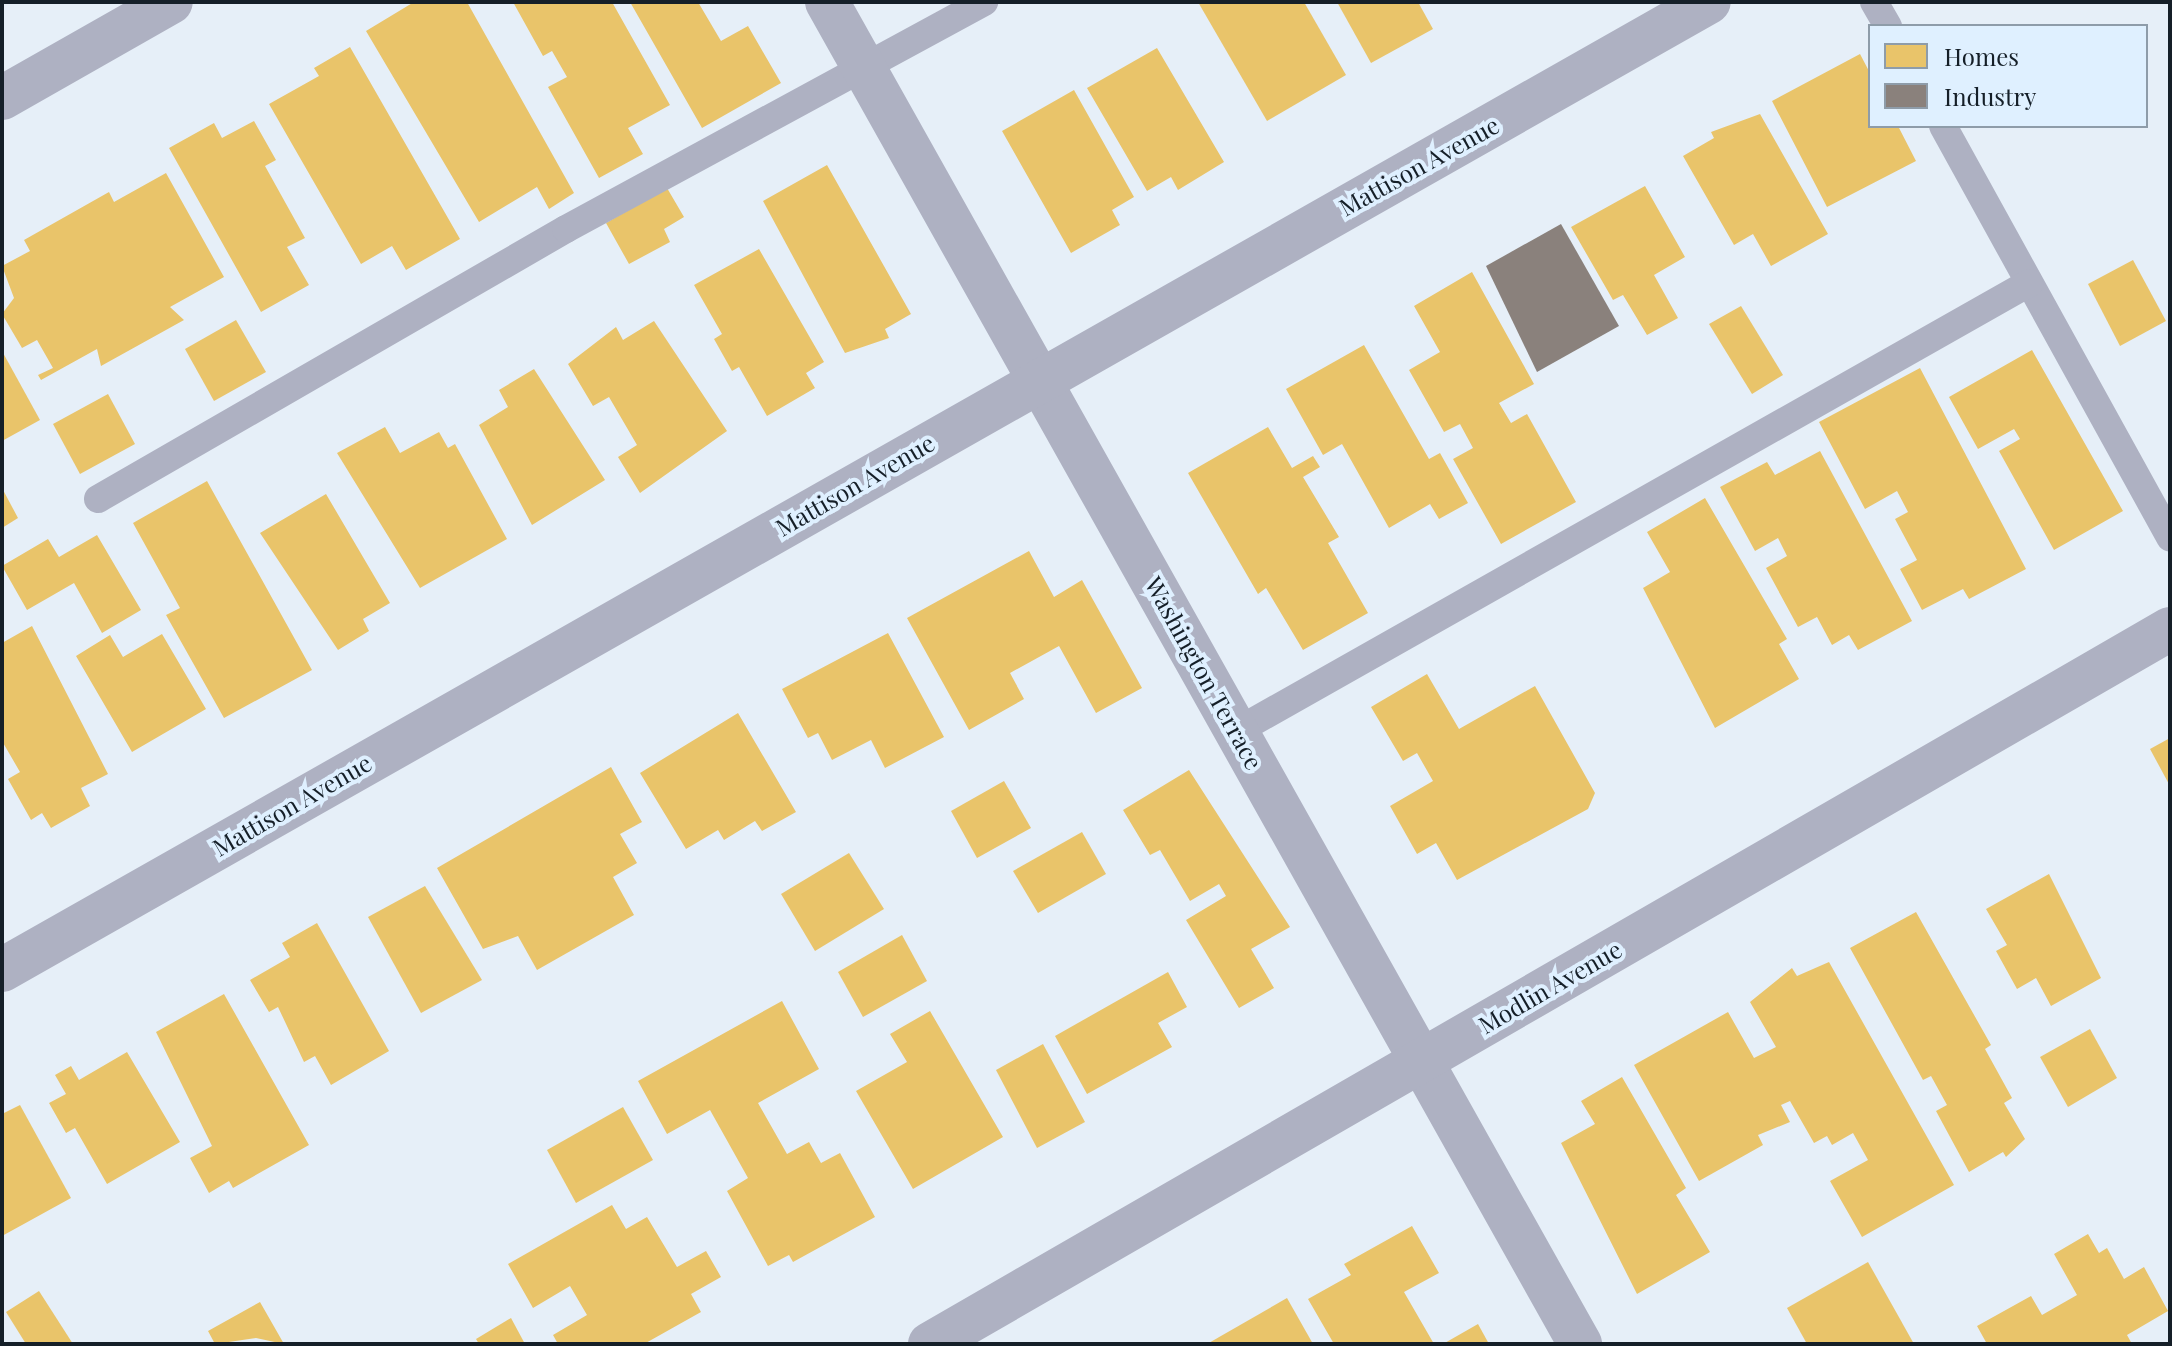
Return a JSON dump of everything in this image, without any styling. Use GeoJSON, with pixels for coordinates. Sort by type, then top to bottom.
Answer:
{"type":"FeatureCollection","features":[{"type":"Feature","properties":{"kind":"street"},"geometry":{"type":"LineString","coordinates":[[2,98],[171,2]]}},
{"type":"Feature","properties":{"kind":"street","name":"Washington Terrace"},"geometry":{"type":"LineString","coordinates":[[827,2],[1580,1344]]}},
{"type":"Feature","properties":{"kind":"street","name":"Mattison Avenue"},"geometry":{"type":"LineString","coordinates":[[2,970],[1709,2]]}},
{"type":"Feature","properties":{"kind":"street","name":"Modlin Avenue"},"geometry":{"type":"LineString","coordinates":[[930,1344],[2170,629]]}},
{"type":"Feature","properties":{"kind":"lane"},"geometry":{"type":"LineString","coordinates":[[98,499],[654,179],[865,71],[984,2]]}},
{"type":"Feature","properties":{"kind":"lane"},"geometry":{"type":"LineString","coordinates":[[1874,2],[1887,24]]}},
{"type":"Feature","properties":{"kind":"lane"},"geometry":{"type":"LineString","coordinates":[[1944,128],[2170,537]]}},
{"type":"Feature","properties":{"kind":"lane"},"geometry":{"type":"LineString","coordinates":[[1237,731],[2029,283]]}},
{"type":"Feature","properties":{"kind":"building: Homes"},"geometry":{"type":"Polygon","coordinates":[[[414,2],[467,2],[574,193],[549,209],[537,187],[479,222],[366,31],[414,2]]]}},
{"type":"Feature","properties":{"kind":"building: Homes"},"geometry":{"type":"Polygon","coordinates":[[[513,2],[612,2],[670,105],[628,128],[643,154],[599,178],[548,87],[567,77],[552,51],[543,56],[513,2]]]}},
{"type":"Feature","properties":{"kind":"building: Homes"},"geometry":{"type":"Polygon","coordinates":[[[630,2],[698,2],[721,41],[748,26],[781,83],[702,128],[630,2]]]}},
{"type":"Feature","properties":{"kind":"building: Homes"},"geometry":{"type":"Polygon","coordinates":[[[1198,2],[1304,2],[1346,75],[1267,121],[1198,2]]]}},
{"type":"Feature","properties":{"kind":"building: Homes"},"geometry":{"type":"Polygon","coordinates":[[[1337,2],[1418,2],[1433,29],[1371,63],[1337,2]]]}},
{"type":"Feature","properties":{"kind":"building: Homes"},"geometry":{"type":"Polygon","coordinates":[[[350,47],[460,239],[406,270],[392,246],[361,264],[269,104],[319,76],[314,68],[350,47]]]}},
{"type":"Feature","properties":{"kind":"building: Homes"},"geometry":{"type":"Polygon","coordinates":[[[1157,48],[1224,162],[1178,190],[1171,177],[1147,191],[1087,88],[1157,48]]]}},
{"type":"Feature","properties":{"kind":"building: Homes"},"geometry":{"type":"Polygon","coordinates":[[[1860,54],[1868,69],[1868,128],[1899,128],[1916,161],[1827,207],[1772,101],[1860,54]]]}},
{"type":"Feature","properties":{"kind":"building: Homes"},"geometry":{"type":"Polygon","coordinates":[[[1074,90],[1134,197],[1112,210],[1120,225],[1071,253],[1002,131],[1074,90]]]}},
{"type":"Feature","properties":{"kind":"building: Homes"},"geometry":{"type":"Polygon","coordinates":[[[1760,114],[1828,234],[1771,266],[1753,234],[1734,245],[1683,156],[1714,138],[1711,132],[1760,114]]]}},
{"type":"Feature","properties":{"kind":"building: Homes"},"geometry":{"type":"Polygon","coordinates":[[[254,121],[276,160],[265,166],[305,238],[287,247],[309,285],[261,312],[169,148],[214,123],[222,138],[254,121]]]}},
{"type":"Feature","properties":{"kind":"building: Homes"},"geometry":{"type":"Polygon","coordinates":[[[827,165],[911,314],[885,329],[889,338],[845,353],[763,201],[827,165]]]}},
{"type":"Feature","properties":{"kind":"building: Homes"},"geometry":{"type":"Polygon","coordinates":[[[166,173],[224,277],[170,307],[184,320],[101,366],[97,349],[41,380],[38,375],[53,368],[37,340],[22,348],[2,314],[14,298],[2,266],[30,251],[24,240],[109,192],[114,202],[166,173]]]}},
{"type":"Feature","properties":{"kind":"building: Homes"},"geometry":{"type":"Polygon","coordinates":[[[1645,186],[1685,257],[1654,275],[1678,318],[1647,335],[1623,295],[1613,300],[1571,227],[1645,186]]]}},
{"type":"Feature","properties":{"kind":"building: Homes"},"geometry":{"type":"Polygon","coordinates":[[[667,188],[684,217],[664,229],[670,242],[629,264],[606,223],[667,188]]]}},
{"type":"Feature","properties":{"kind":"building: Homes"},"geometry":{"type":"Polygon","coordinates":[[[759,249],[824,362],[806,373],[815,388],[767,416],[739,367],[732,371],[714,339],[722,334],[694,285],[759,249]]]}},
{"type":"Feature","properties":{"kind":"building: Homes"},"geometry":{"type":"Polygon","coordinates":[[[2133,260],[2166,321],[2120,346],[2088,284],[2133,260]]]}},
{"type":"Feature","properties":{"kind":"building: Homes"},"geometry":{"type":"Polygon","coordinates":[[[1472,272],[1534,384],[1499,403],[1511,423],[1527,414],[1576,502],[1501,544],[1453,459],[1473,448],[1460,424],[1444,432],[1409,370],[1440,352],[1414,306],[1472,272]]]}},
{"type":"Feature","properties":{"kind":"building: Homes"},"geometry":{"type":"Polygon","coordinates":[[[1741,306],[1783,375],[1752,394],[1709,324],[1741,306]]]}},
{"type":"Feature","properties":{"kind":"building: Homes"},"geometry":{"type":"Polygon","coordinates":[[[236,320],[266,372],[214,401],[185,349],[236,320]]]}},
{"type":"Feature","properties":{"kind":"building: Homes"},"geometry":{"type":"Polygon","coordinates":[[[654,321],[727,431],[640,493],[618,457],[637,445],[609,397],[593,406],[568,364],[616,327],[623,340],[654,321]]]}},
{"type":"Feature","properties":{"kind":"building: Homes"},"geometry":{"type":"Polygon","coordinates":[[[1364,345],[1429,459],[1440,453],[1468,503],[1439,519],[1430,504],[1389,528],[1342,444],[1323,455],[1286,389],[1364,345]]]}},
{"type":"Feature","properties":{"kind":"building: Homes"},"geometry":{"type":"Polygon","coordinates":[[[2032,350],[2123,511],[2054,550],[1999,451],[2020,439],[2014,429],[1978,449],[1949,397],[2032,350]]]}},
{"type":"Feature","properties":{"kind":"building: Homes"},"geometry":{"type":"Polygon","coordinates":[[[2,351],[40,420],[2,441],[2,351]]]}},
{"type":"Feature","properties":{"kind":"building: Homes"},"geometry":{"type":"Polygon","coordinates":[[[1920,368],[2026,569],[1969,599],[1963,589],[1922,610],[1900,569],[1917,560],[1895,519],[1908,512],[1897,491],[1865,509],[1819,422],[1920,368]]]}},
{"type":"Feature","properties":{"kind":"building: Homes"},"geometry":{"type":"Polygon","coordinates":[[[534,369],[605,480],[532,525],[479,425],[508,407],[499,390],[534,369]]]}},
{"type":"Feature","properties":{"kind":"building: Homes"},"geometry":{"type":"Polygon","coordinates":[[[108,394],[135,444],[80,474],[53,424],[108,394]]]}},
{"type":"Feature","properties":{"kind":"building: Homes"},"geometry":{"type":"Polygon","coordinates":[[[385,427],[400,453],[439,432],[448,448],[455,444],[507,539],[420,588],[337,453],[385,427]]]}},
{"type":"Feature","properties":{"kind":"building: Homes"},"geometry":{"type":"Polygon","coordinates":[[[1268,427],[1292,468],[1313,456],[1320,467],[1303,477],[1339,537],[1328,543],[1368,613],[1303,650],[1266,588],[1258,594],[1188,473],[1268,427]]]}},
{"type":"Feature","properties":{"kind":"building: Homes"},"geometry":{"type":"Polygon","coordinates":[[[1820,451],[1912,621],[1858,650],[1849,635],[1832,645],[1817,617],[1798,627],[1766,568],[1787,556],[1778,538],[1755,551],[1720,487],[1767,462],[1775,475],[1820,451]]]}},
{"type":"Feature","properties":{"kind":"building: Homes"},"geometry":{"type":"Polygon","coordinates":[[[207,481],[312,670],[224,718],[166,615],[180,608],[133,523],[207,481]]]}},
{"type":"Feature","properties":{"kind":"building: Homes"},"geometry":{"type":"Polygon","coordinates":[[[2,488],[18,518],[2,528],[2,488]]]}},
{"type":"Feature","properties":{"kind":"building: Homes"},"geometry":{"type":"Polygon","coordinates":[[[326,494],[390,603],[363,619],[369,631],[338,650],[260,533],[326,494]]]}},
{"type":"Feature","properties":{"kind":"building: Homes"},"geometry":{"type":"Polygon","coordinates":[[[1705,498],[1787,639],[1779,644],[1799,679],[1715,728],[1643,588],[1670,572],[1647,532],[1705,498]]]}},
{"type":"Feature","properties":{"kind":"building: Homes"},"geometry":{"type":"Polygon","coordinates":[[[97,535],[141,610],[102,633],[74,583],[27,610],[2,566],[48,539],[59,557],[97,535]]]}},
{"type":"Feature","properties":{"kind":"building: Homes"},"geometry":{"type":"Polygon","coordinates":[[[1029,551],[1054,597],[1082,580],[1142,688],[1096,713],[1059,646],[1010,673],[1024,699],[969,730],[907,618],[1029,551]]]}},
{"type":"Feature","properties":{"kind":"building: Homes"},"geometry":{"type":"Polygon","coordinates":[[[32,626],[108,774],[81,788],[90,806],[51,828],[42,813],[31,820],[8,779],[20,772],[2,741],[2,643],[32,626]]]}},
{"type":"Feature","properties":{"kind":"building: Homes"},"geometry":{"type":"Polygon","coordinates":[[[888,633],[944,737],[885,768],[871,740],[832,760],[818,733],[808,738],[782,689],[888,633]]]}},
{"type":"Feature","properties":{"kind":"building: Homes"},"geometry":{"type":"Polygon","coordinates":[[[162,634],[206,709],[132,752],[76,656],[110,635],[123,657],[162,634]]]}},
{"type":"Feature","properties":{"kind":"building: Homes"},"geometry":{"type":"Polygon","coordinates":[[[1427,674],[1459,729],[1535,686],[1595,793],[1588,809],[1457,880],[1436,843],[1417,854],[1390,806],[1433,781],[1417,753],[1403,761],[1371,707],[1427,674]]]}},
{"type":"Feature","properties":{"kind":"building: Homes"},"geometry":{"type":"Polygon","coordinates":[[[738,713],[796,812],[762,831],[755,821],[724,840],[718,830],[686,849],[640,773],[738,713]]]}},
{"type":"Feature","properties":{"kind":"building: Homes"},"geometry":{"type":"Polygon","coordinates":[[[2170,738],[2170,786],[2150,749],[2170,738]]]}},
{"type":"Feature","properties":{"kind":"building: Homes"},"geometry":{"type":"Polygon","coordinates":[[[611,767],[642,822],[620,834],[637,863],[613,877],[634,915],[537,970],[518,936],[483,949],[437,868],[611,767]]]}},
{"type":"Feature","properties":{"kind":"building: Homes"},"geometry":{"type":"Polygon","coordinates":[[[1189,770],[1290,927],[1251,949],[1274,988],[1239,1008],[1186,920],[1226,896],[1219,884],[1190,901],[1160,850],[1150,855],[1123,810],[1189,770]]]}},
{"type":"Feature","properties":{"kind":"building: Homes"},"geometry":{"type":"Polygon","coordinates":[[[1004,781],[1031,828],[977,858],[951,811],[1004,781]]]}},
{"type":"Feature","properties":{"kind":"building: Homes"},"geometry":{"type":"Polygon","coordinates":[[[1082,832],[1106,874],[1038,913],[1013,871],[1082,832]]]}},
{"type":"Feature","properties":{"kind":"building: Homes"},"geometry":{"type":"Polygon","coordinates":[[[849,853],[884,909],[815,951],[781,894],[849,853]]]}},
{"type":"Feature","properties":{"kind":"building: Homes"},"geometry":{"type":"Polygon","coordinates":[[[2049,874],[2101,978],[2051,1006],[2036,978],[2017,989],[1996,951],[2007,945],[1986,909],[2049,874]]]}},
{"type":"Feature","properties":{"kind":"building: Homes"},"geometry":{"type":"Polygon","coordinates":[[[425,886],[482,980],[421,1013],[368,917],[425,886]]]}},
{"type":"Feature","properties":{"kind":"building: Homes"},"geometry":{"type":"Polygon","coordinates":[[[1916,912],[1991,1045],[1985,1049],[2012,1098],[2004,1103],[2025,1139],[2006,1157],[2003,1152],[1969,1172],[1936,1111],[1947,1105],[1931,1076],[1923,1080],[1850,948],[1916,912]]]}},
{"type":"Feature","properties":{"kind":"building: Homes"},"geometry":{"type":"Polygon","coordinates":[[[317,923],[389,1051],[331,1085],[315,1056],[304,1062],[278,1007],[269,1012],[250,980],[290,957],[282,943],[317,923]]]}},
{"type":"Feature","properties":{"kind":"building: Homes"},"geometry":{"type":"Polygon","coordinates":[[[902,935],[927,981],[863,1017],[838,972],[902,935]]]}},
{"type":"Feature","properties":{"kind":"building: Homes"},"geometry":{"type":"Polygon","coordinates":[[[1829,962],[1954,1185],[1862,1237],[1830,1181],[1868,1160],[1853,1133],[1832,1145],[1827,1136],[1814,1143],[1790,1101],[1781,1105],[1790,1122],[1758,1135],[1763,1145],[1699,1181],[1634,1065],[1728,1012],[1754,1058],[1776,1047],[1750,1002],[1792,968],[1797,976],[1829,962]]]}},
{"type":"Feature","properties":{"kind":"building: Homes"},"geometry":{"type":"Polygon","coordinates":[[[1168,972],[1187,1007],[1158,1023],[1172,1047],[1087,1094],[1055,1036],[1168,972]]]}},
{"type":"Feature","properties":{"kind":"building: Homes"},"geometry":{"type":"Polygon","coordinates":[[[224,994],[309,1145],[233,1188],[229,1181],[209,1193],[190,1158],[212,1146],[156,1032],[224,994]]]}},
{"type":"Feature","properties":{"kind":"building: Homes"},"geometry":{"type":"Polygon","coordinates":[[[782,1001],[819,1069],[758,1103],[787,1154],[809,1142],[821,1163],[840,1153],[875,1217],[793,1262],[789,1255],[768,1266],[727,1191],[748,1178],[710,1110],[667,1134],[638,1081],[782,1001]]]}},
{"type":"Feature","properties":{"kind":"building: Homes"},"geometry":{"type":"Polygon","coordinates":[[[930,1011],[1003,1137],[913,1189],[856,1091],[907,1062],[890,1034],[930,1011]]]}},
{"type":"Feature","properties":{"kind":"building: Homes"},"geometry":{"type":"Polygon","coordinates":[[[2090,1029],[2117,1078],[2068,1107],[2040,1057],[2090,1029]]]}},
{"type":"Feature","properties":{"kind":"building: Homes"},"geometry":{"type":"Polygon","coordinates":[[[1043,1044],[1085,1122],[1037,1148],[996,1070],[1043,1044]]]}},
{"type":"Feature","properties":{"kind":"building: Homes"},"geometry":{"type":"Polygon","coordinates":[[[127,1052],[180,1142],[107,1184],[75,1128],[66,1133],[49,1103],[66,1094],[55,1075],[71,1066],[79,1080],[127,1052]]]}},
{"type":"Feature","properties":{"kind":"building: Homes"},"geometry":{"type":"Polygon","coordinates":[[[1622,1077],[1686,1188],[1676,1195],[1710,1252],[1637,1294],[1561,1143],[1595,1124],[1581,1101],[1622,1077]]]}},
{"type":"Feature","properties":{"kind":"building: Homes"},"geometry":{"type":"Polygon","coordinates":[[[20,1105],[71,1198],[2,1236],[2,1114],[20,1105]]]}},
{"type":"Feature","properties":{"kind":"building: Homes"},"geometry":{"type":"Polygon","coordinates":[[[623,1107],[653,1160],[576,1203],[547,1150],[623,1107]]]}},
{"type":"Feature","properties":{"kind":"building: Homes"},"geometry":{"type":"Polygon","coordinates":[[[612,1205],[626,1229],[647,1217],[677,1267],[706,1251],[721,1277],[691,1294],[701,1312],[644,1344],[558,1344],[553,1335],[587,1315],[570,1286],[533,1308],[508,1264],[612,1205]]]}},
{"type":"Feature","properties":{"kind":"building: Homes"},"geometry":{"type":"Polygon","coordinates":[[[1412,1226],[1439,1273],[1404,1292],[1434,1344],[1334,1344],[1308,1299],[1351,1275],[1344,1264],[1412,1226]]]}},
{"type":"Feature","properties":{"kind":"building: Homes"},"geometry":{"type":"Polygon","coordinates":[[[2088,1234],[2099,1253],[2107,1248],[2124,1279],[2144,1267],[2168,1311],[2127,1335],[2132,1344],[1987,1344],[1977,1326],[2031,1296],[2042,1315],[2077,1295],[2054,1254],[2088,1234]]]}},
{"type":"Feature","properties":{"kind":"building: Homes"},"geometry":{"type":"Polygon","coordinates":[[[1868,1262],[1914,1344],[1807,1344],[1787,1308],[1868,1262]]]}},
{"type":"Feature","properties":{"kind":"building: Homes"},"geometry":{"type":"Polygon","coordinates":[[[39,1291],[73,1344],[26,1344],[6,1312],[39,1291]]]}},
{"type":"Feature","properties":{"kind":"building: Homes"},"geometry":{"type":"Polygon","coordinates":[[[1287,1298],[1313,1344],[1207,1344],[1287,1298]]]}},
{"type":"Feature","properties":{"kind":"building: Homes"},"geometry":{"type":"Polygon","coordinates":[[[260,1302],[284,1344],[256,1338],[215,1344],[208,1331],[260,1302]]]}},
{"type":"Feature","properties":{"kind":"building: Homes"},"geometry":{"type":"Polygon","coordinates":[[[511,1318],[525,1344],[479,1344],[476,1339],[511,1318]]]}},
{"type":"Feature","properties":{"kind":"building: Homes"},"geometry":{"type":"Polygon","coordinates":[[[1478,1324],[1489,1344],[1443,1344],[1478,1324]]]}},
{"type":"Feature","properties":{"kind":"building: Industry"},"geometry":{"type":"Polygon","coordinates":[[[1561,224],[1619,326],[1537,372],[1486,266],[1561,224]]]}}]}
